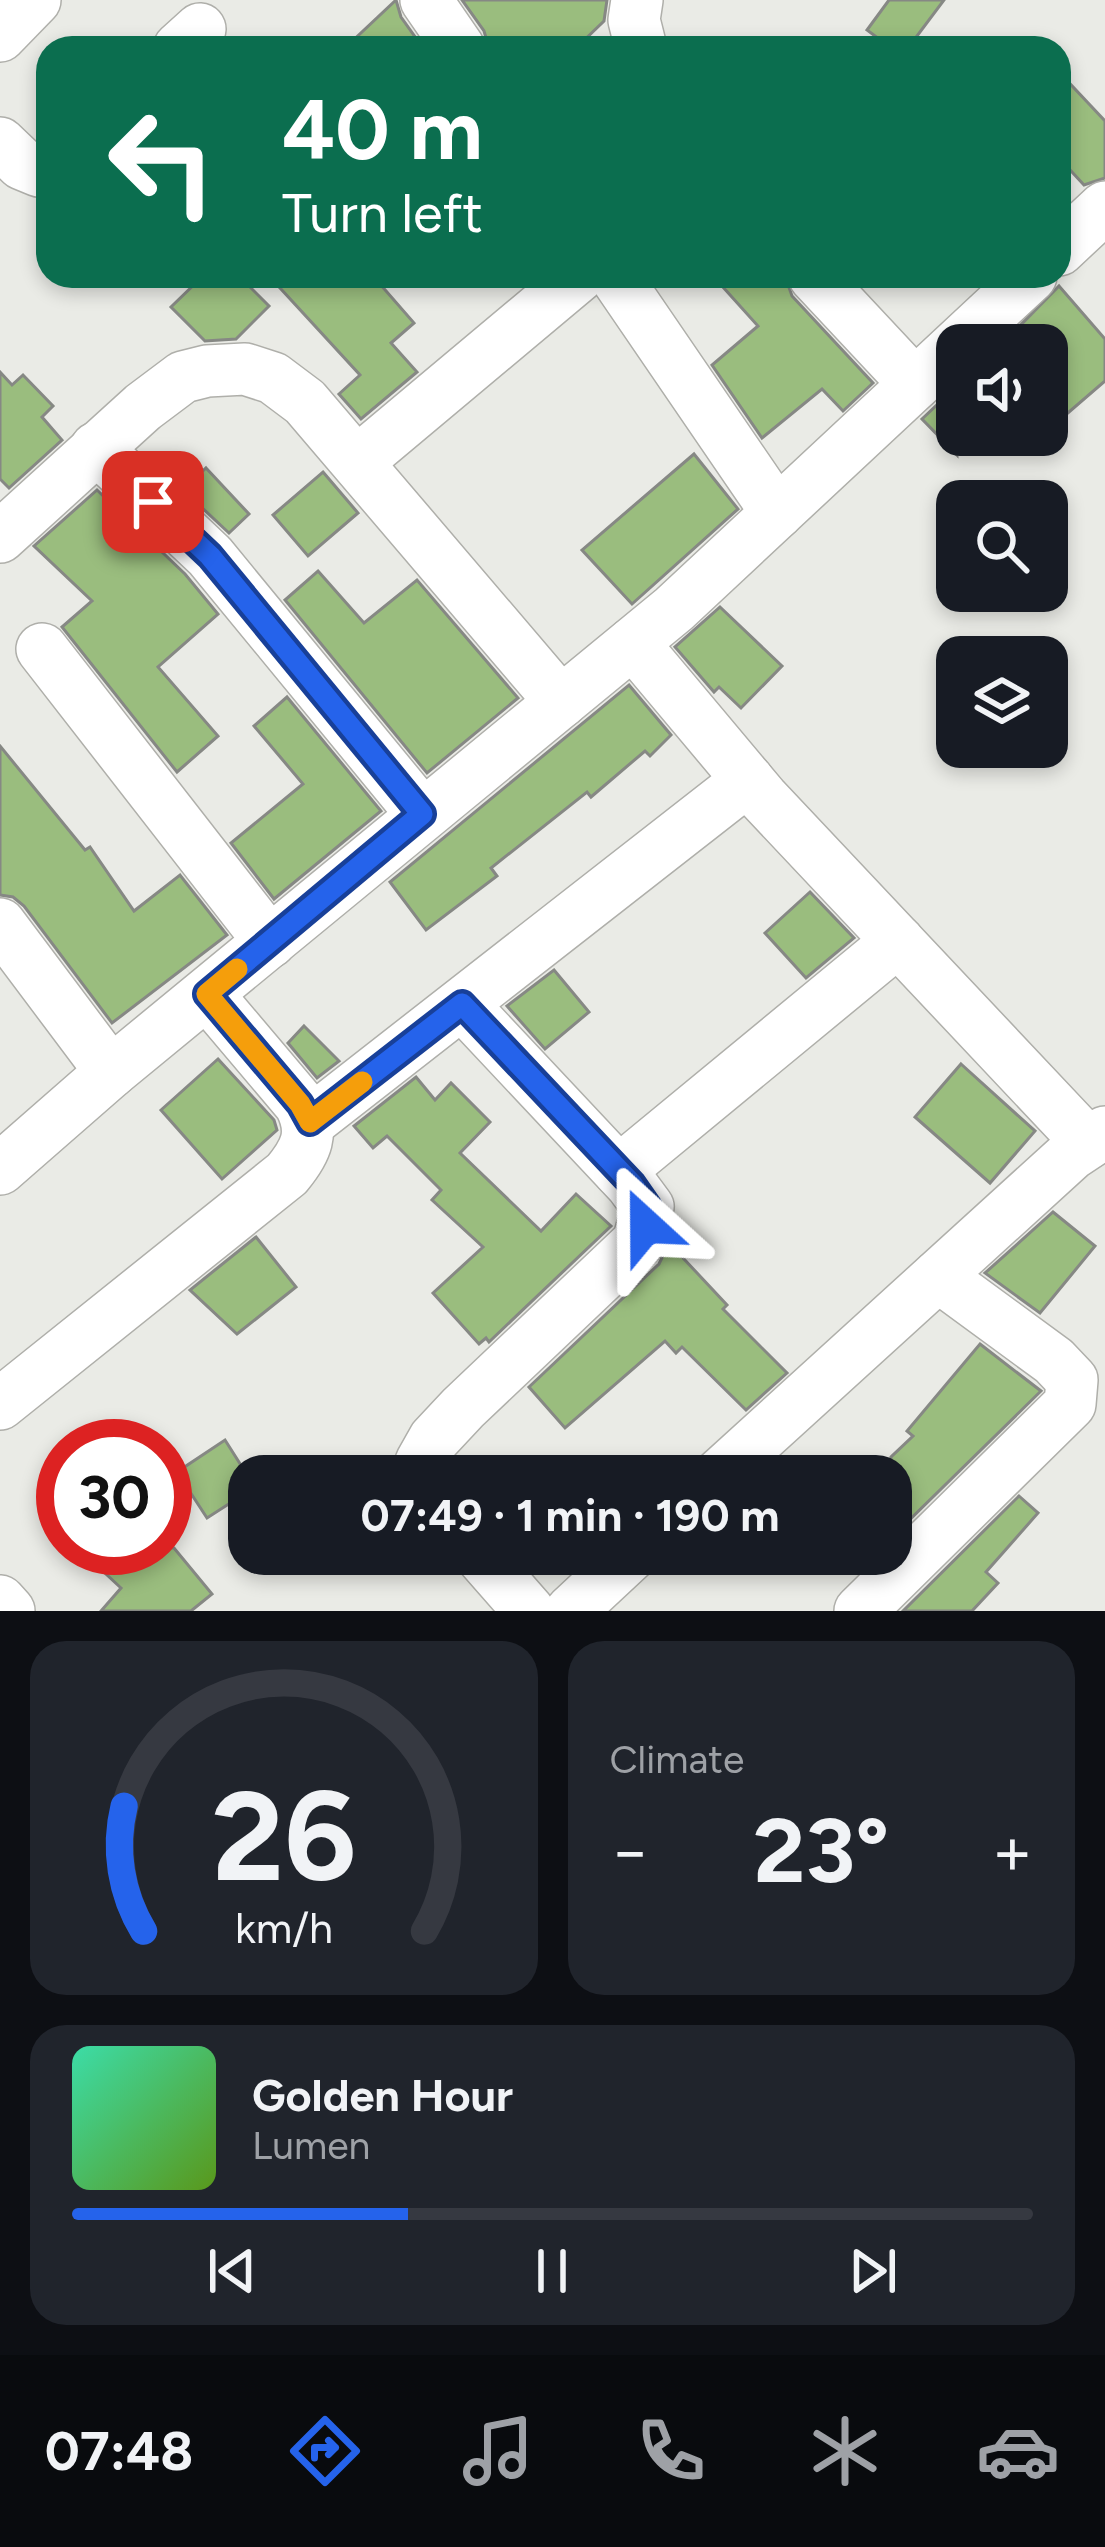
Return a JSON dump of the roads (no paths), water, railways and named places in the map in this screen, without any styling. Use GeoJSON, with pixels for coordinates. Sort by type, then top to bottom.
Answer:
{"type":"FeatureCollection","features":[{"type":"Feature","properties":{"kind":"street"},"geometry":{"type":"LineString","coordinates":[[0,36],[35,0]]}},
{"type":"Feature","properties":{"kind":"street"},"geometry":{"type":"LineString","coordinates":[[426,0],[451,36]]}},
{"type":"Feature","properties":{"kind":"street"},"geometry":{"type":"LineString","coordinates":[[637,0],[638,36]]}},
{"type":"Feature","properties":{"kind":"street"},"geometry":{"type":"LineString","coordinates":[[0,143],[22,164],[36,170]]}},
{"type":"Feature","properties":{"kind":"street"},"geometry":{"type":"LineString","coordinates":[[1071,239],[1105,207]]}},
{"type":"Feature","properties":{"kind":"street"},"geometry":{"type":"LineString","coordinates":[[357,462],[565,288]]}},
{"type":"Feature","properties":{"kind":"street"},"geometry":{"type":"LineString","coordinates":[[623,288],[776,513]]}},
{"type":"Feature","properties":{"kind":"street"},"geometry":{"type":"LineString","coordinates":[[825,288],[915,384]]}},
{"type":"Feature","properties":{"kind":"street"},"geometry":{"type":"LineString","coordinates":[[0,1169],[111,1072],[633,643],[1018,288]]}},
{"type":"Feature","properties":{"kind":"street"},"geometry":{"type":"LineString","coordinates":[[0,537],[96,448],[183,377],[207,370],[245,369],[273,378],[305,402],[561,702]]}},
{"type":"Feature","properties":{"kind":"street"},"geometry":{"type":"LineString","coordinates":[[96,448],[210,556],[422,814]]}},
{"type":"Feature","properties":{"kind":"street"},"geometry":{"type":"LineString","coordinates":[[633,643],[748,780],[898,941],[1096,1138],[741,1455]]}},
{"type":"Feature","properties":{"kind":"street"},"geometry":{"type":"LineString","coordinates":[[42,649],[270,941]]}},
{"type":"Feature","properties":{"kind":"street"},"geometry":{"type":"LineString","coordinates":[[310,1122],[748,780]]}},
{"type":"Feature","properties":{"kind":"street"},"geometry":{"type":"LineString","coordinates":[[0,924],[111,1072]]}},
{"type":"Feature","properties":{"kind":"street"},"geometry":{"type":"LineString","coordinates":[[619,1171],[898,941]]}},
{"type":"Feature","properties":{"kind":"street"},"geometry":{"type":"LineString","coordinates":[[0,1404],[287,1174],[305,1152],[310,1122],[300,1104],[207,994]]}},
{"type":"Feature","properties":{"kind":"street"},"geometry":{"type":"LineString","coordinates":[[425,1455],[463,1408],[638,1242],[648,1207],[462,1004]]}},
{"type":"Feature","properties":{"kind":"street"},"geometry":{"type":"LineString","coordinates":[[860,1611],[1070,1404],[1072,1380],[1054,1361],[938,1276]]}},
{"type":"Feature","properties":{"kind":"street"},"geometry":{"type":"LineString","coordinates":[[497,1575],[529,1611]]}},
{"type":"Feature","properties":{"kind":"street"},"geometry":{"type":"LineString","coordinates":[[571,1611],[610,1575]]}},
{"type":"Feature","properties":{"kind":"street"},"geometry":{"type":"LineString","coordinates":[[0,1601],[9,1611]]}}]}
